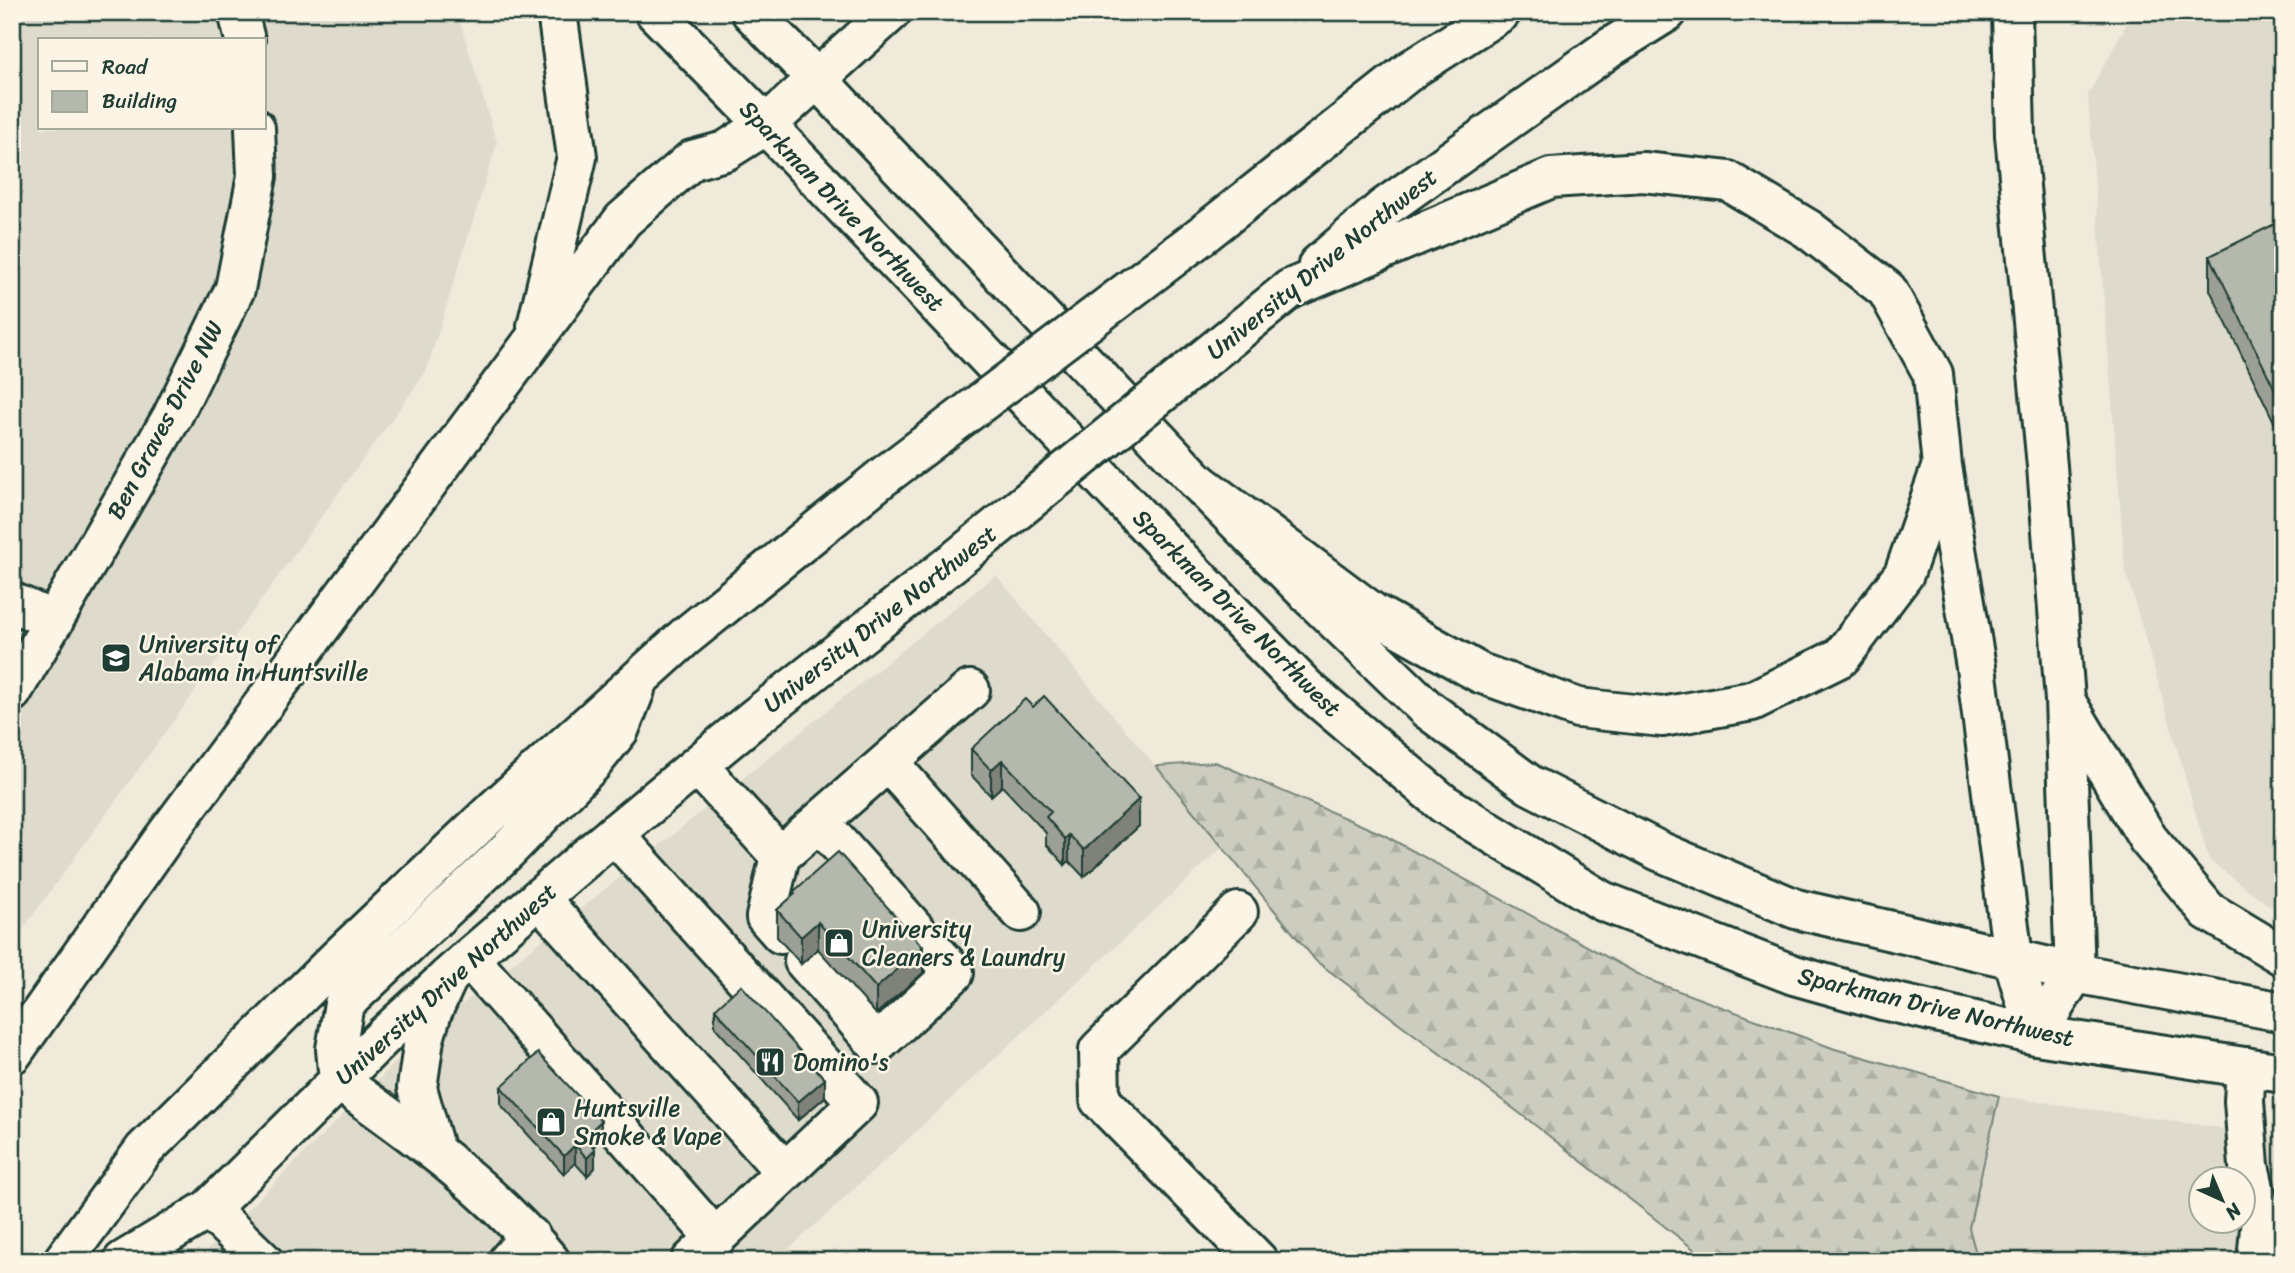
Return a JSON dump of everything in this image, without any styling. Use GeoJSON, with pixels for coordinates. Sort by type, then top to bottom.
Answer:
{"type":"FeatureCollection","features":[{"type":"Feature","properties":{"kind":"main road"},"geometry":{"type":"LineString","coordinates":[[238,12],[244,38]]}},
{"type":"Feature","properties":{"kind":"main road"},"geometry":{"type":"LineString","coordinates":[[534,342],[577,157],[557,12]]}},
{"type":"Feature","properties":{"kind":"main road","name":"Sparkman Drive Northwest"},"geometry":{"type":"LineString","coordinates":[[655,12],[1306,688],[1444,804],[1602,901],[1794,975],[1883,1000],[2036,1035],[2283,1073]]}},
{"type":"Feature","properties":{"kind":"main road"},"geometry":{"type":"LineString","coordinates":[[751,12],[817,78],[1199,483],[1314,600],[1427,709],[1530,785],[1659,851],[1796,909],[2075,973],[2283,1012]]}},
{"type":"Feature","properties":{"kind":"main road"},"geometry":{"type":"LineString","coordinates":[[12,1054],[164,838],[623,220],[692,160],[725,151],[766,125],[891,12]]}},
{"type":"Feature","properties":{"kind":"main road"},"geometry":{"type":"LineString","coordinates":[[63,1261],[144,1150],[338,958],[487,816],[685,637],[884,476],[1197,239],[1412,69],[1502,12]]}},
{"type":"Feature","properties":{"kind":"main road","name":"University Drive Northwest"},"geometry":{"type":"LineString","coordinates":[[123,1261],[209,1209],[458,967],[698,766],[1290,289],[1384,208],[1611,47],[1667,12]]}},
{"type":"Feature","properties":{"kind":"main road"},"geometry":{"type":"LineString","coordinates":[[2012,12],[2015,135],[2047,466],[2065,699],[2075,973],[2036,1035]]}},
{"type":"Feature","properties":{"kind":"main road","name":"Ben Graves Drive NW"},"geometry":{"type":"LineString","coordinates":[[12,692],[172,417],[235,289],[257,176],[256,130]]}},
{"type":"Feature","properties":{"kind":"main road"},"geometry":{"type":"LineString","coordinates":[[1290,289],[1551,178],[1643,172],[1728,181],[1808,229],[1887,290],[1933,374],[1942,466],[1976,667],[2013,958],[2036,1035]]}},
{"type":"Feature","properties":{"kind":"main road"},"geometry":{"type":"LineString","coordinates":[[1199,483],[1373,613],[1480,673],[1578,708],[1662,717],[1752,701],[1841,657],[1904,575],[1942,466]]}},
{"type":"Feature","properties":{"kind":"main road"},"geometry":{"type":"LineString","coordinates":[[12,602],[54,621]]}},
{"type":"Feature","properties":{"kind":"main road"},"geometry":{"type":"LineString","coordinates":[[530,1253],[434,1148],[339,1081],[336,1049],[344,1004],[507,851],[591,765],[618,730],[642,676]]}},
{"type":"Feature","properties":{"kind":"main road"},"geometry":{"type":"LineString","coordinates":[[819,822],[954,973],[877,1044],[766,918],[780,856],[819,822],[888,762],[970,691]]}},
{"type":"Feature","properties":{"kind":"main road"},"geometry":{"type":"LineString","coordinates":[[2065,699],[2148,839],[2208,911],[2283,956]]}},
{"type":"Feature","properties":{"kind":"main road"},"geometry":{"type":"LineString","coordinates":[[888,762],[1021,912]]}},
{"type":"Feature","properties":{"kind":"main road"},"geometry":{"type":"LineString","coordinates":[[698,766],[780,856]]}},
{"type":"Feature","properties":{"kind":"main road"},"geometry":{"type":"LineString","coordinates":[[434,1148],[416,1088],[424,1039],[432,1012],[458,967],[703,1249],[858,1103],[614,835]]}},
{"type":"Feature","properties":{"kind":"main road"},"geometry":{"type":"LineString","coordinates":[[539,898],[785,1172]]}},
{"type":"Feature","properties":{"kind":"main road"},"geometry":{"type":"LineString","coordinates":[[1238,912],[1099,1050],[1100,1100],[1258,1261]]}},
{"type":"Feature","properties":{"kind":"main road"},"geometry":{"type":"LineString","coordinates":[[2246,1067],[2244,1101],[2249,1166],[2261,1217],[2257,1261]]}},
{"type":"Feature","properties":{"kind":"main road"},"geometry":{"type":"LineString","coordinates":[[209,1209],[263,1261]]}},
{"type":"Feature","properties":{"kind":"shaded area","name":"University of Alabama in Huntsville"},"geometry":{"type":"Polygon","coordinates":[[[12,12],[457,12],[497,143],[426,372],[12,944],[12,12]]]}},
{"type":"Feature","properties":{"kind":"shaded area"},"geometry":{"type":"Polygon","coordinates":[[[2133,12],[2283,12],[2283,916],[2209,860],[2125,568],[2088,95],[2133,12]]]}},
{"type":"Feature","properties":{"kind":"shaded area"},"geometry":{"type":"Polygon","coordinates":[[[996,575],[1223,847],[776,1261],[196,1261],[420,1038],[996,575]]]}},
{"type":"Feature","properties":{"kind":"shaded area"},"geometry":{"type":"Polygon","coordinates":[[[1999,1096],[2283,1137],[2283,1261],[1978,1261],[1969,1228],[1999,1096]]]}},
{"type":"Feature","properties":{"kind":"green space"},"geometry":{"type":"Polygon","coordinates":[[[1215,762],[1382,834],[1649,980],[1835,1049],[1999,1096],[1969,1228],[1978,1261],[1709,1261],[1526,1118],[1316,961],[1156,766],[1215,762]]]}},
{"type":"Feature","properties":{"kind":"building"},"geometry":{"type":"Polygon","coordinates":[[[2283,220],[2283,401],[2281,402],[2210,256],[2283,220]]]}},
{"type":"Feature","properties":{"kind":"building"},"geometry":{"type":"Polygon","coordinates":[[[1044,696],[1139,799],[1084,850],[1069,835],[1065,839],[1046,817],[1051,812],[1002,760],[991,770],[971,749],[1025,699],[1033,707],[1044,696]]]}},
{"type":"Feature","properties":{"kind":"building"},"geometry":{"type":"Polygon","coordinates":[[[838,852],[923,947],[876,988],[818,922],[801,937],[777,910],[838,852]]]}},
{"type":"Feature","properties":{"kind":"building"},"geometry":{"type":"Polygon","coordinates":[[[741,985],[825,1079],[798,1102],[715,1009],[741,985]]]}},
{"type":"Feature","properties":{"kind":"building","name":"Huntsville Smoke & Vape"},"geometry":{"type":"Polygon","coordinates":[[[538,1053],[601,1121],[584,1137],[595,1150],[587,1158],[575,1145],[564,1156],[501,1087],[538,1053]]]}},
{"type":"Feature","properties":{"kind":"place","name":"University of Alabama in Huntsville"},"geometry":{"type":"Point","coordinates":[116,658]}},
{"type":"Feature","properties":{"kind":"place","name":"University Cleaners & Laundry"},"geometry":{"type":"Point","coordinates":[839,943]}},
{"type":"Feature","properties":{"kind":"place","name":"Domino's"},"geometry":{"type":"Point","coordinates":[770,1062]}},
{"type":"Feature","properties":{"kind":"place","name":"Huntsville Smoke & Vape"},"geometry":{"type":"Point","coordinates":[551,1122]}}]}
